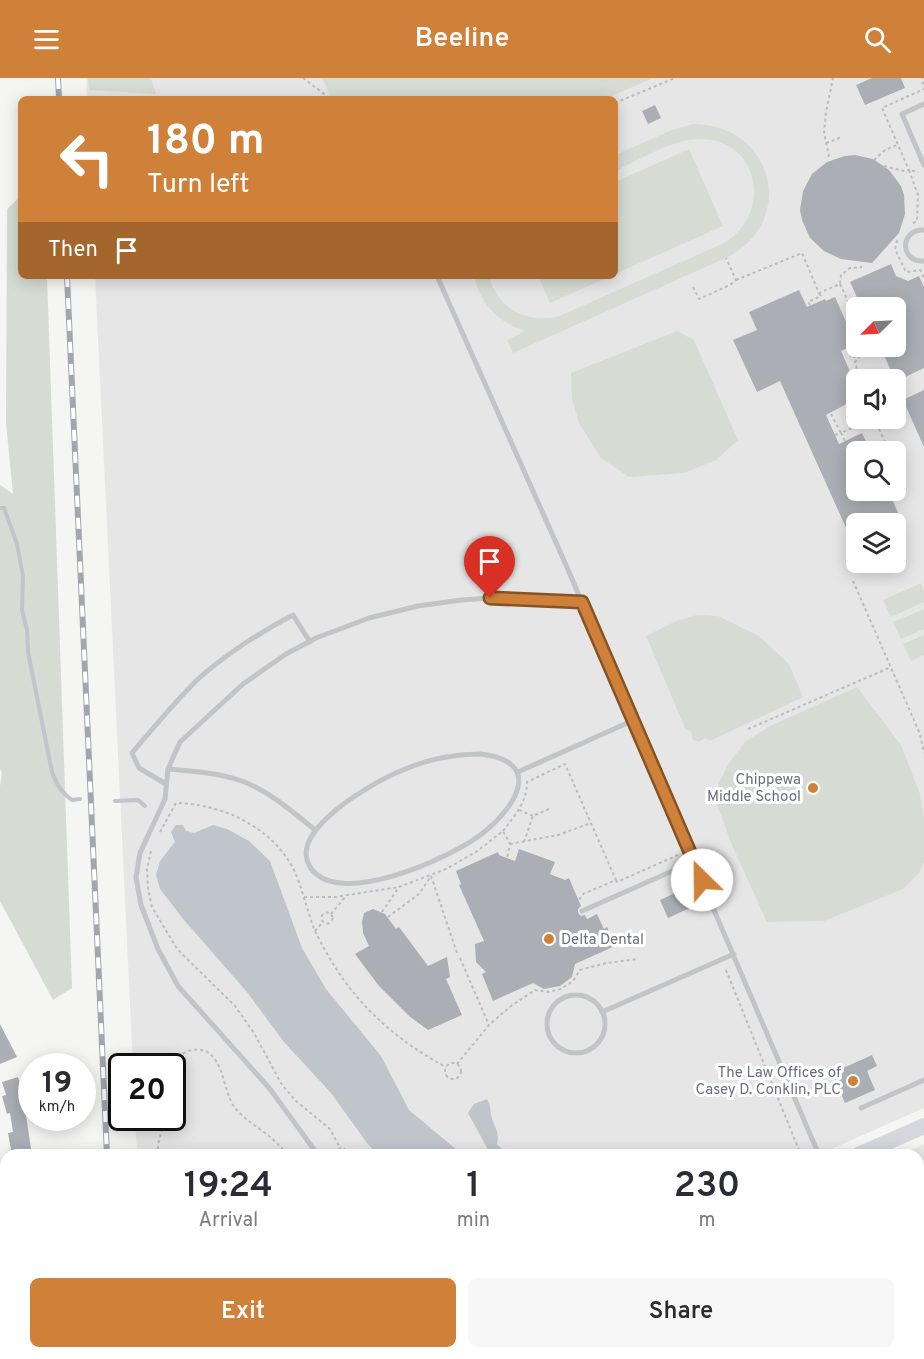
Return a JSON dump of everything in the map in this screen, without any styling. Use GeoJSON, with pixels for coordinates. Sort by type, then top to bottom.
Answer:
{"type":"FeatureCollection","features":[{"type":"Feature","properties":{"kind":"main road"},"geometry":{"type":"LineString","coordinates":[[872,1149],[924,1126]]}},
{"type":"Feature","properties":{"kind":"lane"},"geometry":{"type":"LineString","coordinates":[[924,104],[902,114],[924,165]]}},
{"type":"Feature","properties":{"kind":"lane"},"geometry":{"type":"LineString","coordinates":[[924,230],[910,234],[905,243],[909,257],[918,262],[924,261]]}},
{"type":"Feature","properties":{"kind":"lane"},"geometry":{"type":"LineString","coordinates":[[438,279],[634,720],[816,1149]]}},
{"type":"Feature","properties":{"kind":"lane"},"geometry":{"type":"LineString","coordinates":[[314,1149],[270,1089],[178,986],[158,949],[141,905],[136,877],[140,853],[165,799],[168,769],[180,742],[243,684],[286,654],[309,642],[369,618],[418,606],[490,598],[582,602]]}},
{"type":"Feature","properties":{"kind":"lane"},"geometry":{"type":"LineString","coordinates":[[166,784],[139,768],[132,753],[199,678],[262,631],[293,615],[309,642]]}},
{"type":"Feature","properties":{"kind":"lane"},"geometry":{"type":"LineString","coordinates":[[518,772],[634,720]]}},
{"type":"Feature","properties":{"kind":"lane"},"geometry":{"type":"LineString","coordinates":[[471,754],[495,756],[504,758],[518,772],[516,795],[502,816],[483,833],[440,859],[393,876],[358,883],[338,882],[320,877],[314,872],[306,858],[308,845],[315,830],[343,804],[367,788],[397,772],[437,759],[471,754]]}},
{"type":"Feature","properties":{"kind":"lane"},"geometry":{"type":"LineString","coordinates":[[168,769],[214,774],[241,781],[266,793],[315,830]]}},
{"type":"Feature","properties":{"kind":"lane"},"geometry":{"type":"LineString","coordinates":[[582,911],[694,861]]}},
{"type":"Feature","properties":{"kind":"lane"},"geometry":{"type":"LineString","coordinates":[[602,1012],[734,954]]}},
{"type":"Feature","properties":{"kind":"lane"},"geometry":{"type":"LineString","coordinates":[[578,995],[585,997],[597,1004],[602,1012],[605,1023],[603,1036],[588,1051],[574,1054],[567,1052],[555,1045],[548,1033],[549,1012],[564,998],[578,995]]}},
{"type":"Feature","properties":{"kind":"lane"},"geometry":{"type":"LineString","coordinates":[[861,1108],[924,1080]]}},
{"type":"Feature","properties":{"kind":"path"},"geometry":{"type":"LineString","coordinates":[[618,102],[675,78]]}},
{"type":"Feature","properties":{"kind":"path"},"geometry":{"type":"LineString","coordinates":[[829,157],[824,132],[833,78]]}},
{"type":"Feature","properties":{"kind":"path"},"geometry":{"type":"LineString","coordinates":[[304,79],[328,96]]}},
{"type":"Feature","properties":{"kind":"path"},"geometry":{"type":"LineString","coordinates":[[826,143],[842,137]]}},
{"type":"Feature","properties":{"kind":"path"},"geometry":{"type":"LineString","coordinates":[[874,160],[885,150],[898,144]]}},
{"type":"Feature","properties":{"kind":"path"},"geometry":{"type":"LineString","coordinates":[[884,166],[909,170]]}},
{"type":"Feature","properties":{"kind":"path"},"geometry":{"type":"LineString","coordinates":[[693,287],[699,299],[736,280],[802,253],[821,296],[808,302],[810,305]]}},
{"type":"Feature","properties":{"kind":"path"},"geometry":{"type":"LineString","coordinates":[[726,258],[736,280]]}},
{"type":"Feature","properties":{"kind":"path"},"geometry":{"type":"LineString","coordinates":[[846,297],[840,284],[841,275],[850,268],[862,267]]}},
{"type":"Feature","properties":{"kind":"path"},"geometry":{"type":"LineString","coordinates":[[819,293],[840,284]]}},
{"type":"Feature","properties":{"kind":"path"},"geometry":{"type":"LineString","coordinates":[[854,357],[857,369]]}},
{"type":"Feature","properties":{"kind":"path"},"geometry":{"type":"LineString","coordinates":[[855,362],[859,357]]}},
{"type":"Feature","properties":{"kind":"path"},"geometry":{"type":"LineString","coordinates":[[831,414],[845,441]]}},
{"type":"Feature","properties":{"kind":"path"},"geometry":{"type":"LineString","coordinates":[[835,435],[850,429]]}},
{"type":"Feature","properties":{"kind":"path"},"geometry":{"type":"LineString","coordinates":[[879,429],[885,441]]}},
{"type":"Feature","properties":{"kind":"path"},"geometry":{"type":"LineString","coordinates":[[852,581],[920,734],[924,753]]}},
{"type":"Feature","properties":{"kind":"path"},"geometry":{"type":"LineString","coordinates":[[748,729],[891,667]]}},
{"type":"Feature","properties":{"kind":"path"},"geometry":{"type":"LineString","coordinates":[[527,782],[566,764],[616,880]]}},
{"type":"Feature","properties":{"kind":"path"},"geometry":{"type":"LineString","coordinates":[[160,832],[176,803],[224,811],[253,826],[280,850],[294,871],[315,930],[335,968],[370,1012],[399,1038],[446,1067]]}},
{"type":"Feature","properties":{"kind":"path"},"geometry":{"type":"LineString","coordinates":[[524,842],[533,816],[551,808]]}},
{"type":"Feature","properties":{"kind":"path"},"geometry":{"type":"LineString","coordinates":[[519,810],[533,816]]}},
{"type":"Feature","properties":{"kind":"path"},"geometry":{"type":"LineString","coordinates":[[510,844],[558,835],[591,823]]}},
{"type":"Feature","properties":{"kind":"path"},"geometry":{"type":"LineString","coordinates":[[303,897],[346,896],[399,887],[431,876],[461,861],[503,831],[510,844],[507,858]]}},
{"type":"Feature","properties":{"kind":"path"},"geometry":{"type":"LineString","coordinates":[[152,850],[147,869],[152,907],[177,949],[235,1006],[254,1033],[282,1085],[296,1101],[330,1129],[340,1148]]}},
{"type":"Feature","properties":{"kind":"path"},"geometry":{"type":"LineString","coordinates":[[579,900],[583,894],[616,880],[617,882],[680,854],[681,857]]}},
{"type":"Feature","properties":{"kind":"path"},"geometry":{"type":"LineString","coordinates":[[388,917],[419,894],[431,876]]}},
{"type":"Feature","properties":{"kind":"path"},"geometry":{"type":"LineString","coordinates":[[431,876],[457,953]]}},
{"type":"Feature","properties":{"kind":"path"},"geometry":{"type":"LineString","coordinates":[[382,912],[399,887]]}},
{"type":"Feature","properties":{"kind":"path"},"geometry":{"type":"LineString","coordinates":[[323,922],[330,923],[331,914],[346,896]]}},
{"type":"Feature","properties":{"kind":"path"},"geometry":{"type":"LineString","coordinates":[[323,922],[322,915],[331,914]]}},
{"type":"Feature","properties":{"kind":"path"},"geometry":{"type":"LineString","coordinates":[[315,930],[323,922]]}},
{"type":"Feature","properties":{"kind":"path"},"geometry":{"type":"LineString","coordinates":[[460,958],[489,1025]]}},
{"type":"Feature","properties":{"kind":"path"},"geometry":{"type":"LineString","coordinates":[[457,1064],[489,1025],[535,990],[555,991],[567,986],[580,970],[607,963],[638,959]]}},
{"type":"Feature","properties":{"kind":"path"},"geometry":{"type":"LineString","coordinates":[[726,970],[799,1149]]}},
{"type":"Feature","properties":{"kind":"path"},"geometry":{"type":"LineString","coordinates":[[185,1053],[191,1050],[202,1051],[212,1056],[221,1069],[226,1092],[235,1107],[274,1139],[282,1149]]}},
{"type":"Feature","properties":{"kind":"path"},"geometry":{"type":"LineString","coordinates":[[446,1067],[450,1064],[457,1064]]}},
{"type":"Feature","properties":{"kind":"path"},"geometry":{"type":"LineString","coordinates":[[446,1067],[446,1075],[456,1078],[460,1070],[457,1064]]}},
{"type":"Feature","properties":{"kind":"path"},"geometry":{"type":"LineString","coordinates":[[158,1149],[162,1131]]}},
{"type":"Feature","properties":{"kind":"shaded area"},"geometry":{"type":"Polygon","coordinates":[[[86,78],[924,78],[924,1108],[832,1149],[137,1149],[136,1131],[186,1131],[186,1053],[132,1053],[95,279],[618,279],[618,96],[87,96],[86,78]]]}},
{"type":"Feature","properties":{"kind":"shaded area"},"geometry":{"type":"Polygon","coordinates":[[[88,78],[151,78],[156,94],[89,90],[88,78]]]}},
{"type":"Feature","properties":{"kind":"shaded area"},"geometry":{"type":"Polygon","coordinates":[[[322,78],[653,78],[612,96],[331,96],[322,78]]]}},
{"type":"Feature","properties":{"kind":"shaded area"},"geometry":{"type":"Polygon","coordinates":[[[692,124],[719,128],[741,139],[757,156],[767,176],[769,198],[764,220],[750,240],[728,257],[513,353],[507,340],[525,331],[507,323],[492,311],[481,295],[475,279],[490,279],[498,297],[514,311],[534,318],[557,317],[722,244],[738,231],[749,216],[754,199],[753,181],[747,165],[737,152],[721,143],[701,139],[680,142],[657,150],[618,170],[618,154],[672,130],[692,124]]]}},
{"type":"Feature","properties":{"kind":"shaded area"},"geometry":{"type":"Polygon","coordinates":[[[689,149],[723,226],[618,273],[618,181],[689,149]]]}},
{"type":"Feature","properties":{"kind":"shaded area"},"geometry":{"type":"Polygon","coordinates":[[[18,199],[18,279],[47,279],[72,988],[53,1000],[0,901],[2,773],[0,769],[0,485],[13,494],[6,423],[7,209],[18,199]]]}},
{"type":"Feature","properties":{"kind":"shaded area"},"geometry":{"type":"Polygon","coordinates":[[[539,279],[604,279],[550,303],[539,279]]]}},
{"type":"Feature","properties":{"kind":"shaded area"},"geometry":{"type":"Polygon","coordinates":[[[677,331],[694,340],[738,440],[716,460],[684,473],[629,477],[601,458],[579,423],[572,399],[571,373],[677,331]]]}},
{"type":"Feature","properties":{"kind":"shaded area"},"geometry":{"type":"Polygon","coordinates":[[[921,583],[924,602],[891,617],[883,600],[921,583]]]}},
{"type":"Feature","properties":{"kind":"shaded area"},"geometry":{"type":"Polygon","coordinates":[[[924,609],[924,629],[901,639],[893,622],[924,609]]]}},
{"type":"Feature","properties":{"kind":"shaded area"},"geometry":{"type":"Polygon","coordinates":[[[697,615],[718,616],[759,636],[789,664],[803,697],[710,741],[705,738],[699,742],[693,740],[691,732],[685,728],[646,636],[676,621],[697,615]]]}},
{"type":"Feature","properties":{"kind":"shaded area"},"geometry":{"type":"Polygon","coordinates":[[[924,635],[924,655],[911,661],[903,644],[924,635]]]}},
{"type":"Feature","properties":{"kind":"shaded area"},"geometry":{"type":"Polygon","coordinates":[[[857,687],[901,745],[920,794],[924,818],[924,862],[919,873],[903,889],[824,921],[767,922],[731,843],[716,801],[718,785],[729,763],[745,742],[770,726],[857,687]]]}},
{"type":"Feature","properties":{"kind":"shaded area"},"geometry":{"type":"Polygon","coordinates":[[[176,825],[183,825],[186,831],[194,833],[213,825],[227,829],[249,841],[270,861],[302,948],[326,989],[381,1056],[409,1110],[456,1149],[372,1149],[367,1143],[331,1093],[284,1042],[247,992],[160,889],[156,875],[160,861],[175,842],[171,832],[176,825]]]}},
{"type":"Feature","properties":{"kind":"shaded area"},"geometry":{"type":"Polygon","coordinates":[[[487,1099],[498,1134],[497,1144],[502,1149],[488,1149],[468,1113],[474,1104],[487,1099]]]}},
{"type":"Feature","properties":{"kind":"shaded area"},"geometry":{"type":"Polygon","coordinates":[[[924,1144],[924,1149],[913,1149],[924,1144]]]}},
{"type":"Feature","properties":{"kind":"building"},"geometry":{"type":"Polygon","coordinates":[[[872,78],[901,78],[905,88],[865,105],[856,85],[872,78]]]}},
{"type":"Feature","properties":{"kind":"building"},"geometry":{"type":"Polygon","coordinates":[[[655,105],[661,118],[648,124],[642,111],[655,105]]]}},
{"type":"Feature","properties":{"kind":"building"},"geometry":{"type":"Polygon","coordinates":[[[855,155],[873,159],[889,170],[901,186],[904,195],[905,214],[899,233],[872,263],[841,259],[824,251],[810,238],[800,210],[803,191],[812,174],[827,162],[855,155]]]}},
{"type":"Feature","properties":{"kind":"building"},"geometry":{"type":"Polygon","coordinates":[[[891,264],[896,276],[908,281],[919,276],[924,287],[924,368],[906,377],[906,369],[890,369],[885,357],[906,357],[906,297],[857,297],[850,282],[891,264]]]}},
{"type":"Feature","properties":{"kind":"building"},"geometry":{"type":"Polygon","coordinates":[[[799,290],[807,307],[835,297],[846,322],[846,349],[841,351],[849,369],[846,369],[846,404],[826,415],[839,444],[862,433],[866,441],[846,441],[846,501],[893,501],[898,513],[846,513],[846,528],[780,381],[757,392],[733,340],[757,330],[749,312],[799,290]]]}},
{"type":"Feature","properties":{"kind":"building"},"geometry":{"type":"Polygon","coordinates":[[[924,390],[924,447],[906,407],[906,399],[924,390]]]}},
{"type":"Feature","properties":{"kind":"building","name":"Delta Dental"},"geometry":{"type":"Polygon","coordinates":[[[519,849],[555,862],[550,874],[565,880],[569,878],[581,906],[578,913],[581,916],[585,915],[587,919],[597,914],[604,929],[607,927],[615,946],[575,964],[572,977],[560,986],[544,989],[533,983],[493,1001],[482,974],[486,972],[476,962],[475,944],[484,941],[459,885],[461,884],[456,871],[498,852],[499,855],[515,861],[519,849]]]}},
{"type":"Feature","properties":{"kind":"building"},"geometry":{"type":"Polygon","coordinates":[[[686,888],[694,906],[668,918],[660,900],[686,888]]]}},
{"type":"Feature","properties":{"kind":"building"},"geometry":{"type":"Polygon","coordinates":[[[373,909],[385,914],[396,929],[399,927],[428,966],[447,957],[450,977],[446,979],[462,1015],[428,1030],[409,1016],[379,986],[355,954],[369,946],[363,933],[362,922],[364,913],[373,909]]]}},
{"type":"Feature","properties":{"kind":"building"},"geometry":{"type":"Polygon","coordinates":[[[0,1024],[17,1057],[0,1064],[0,1024]]]}},
{"type":"Feature","properties":{"kind":"building","name":"The Law Offices of Casey D. Conklin, PLC"},"geometry":{"type":"Polygon","coordinates":[[[872,1055],[877,1066],[867,1071],[875,1090],[845,1103],[832,1073],[872,1055]]]}},
{"type":"Feature","properties":{"kind":"building"},"geometry":{"type":"Polygon","coordinates":[[[18,1077],[18,1131],[28,1131],[31,1149],[11,1149],[8,1133],[13,1132],[10,1113],[7,1114],[2,1096],[6,1095],[2,1082],[18,1077]]]}},
{"type":"Feature","properties":{"kind":"waterway"},"geometry":{"type":"LineString","coordinates":[[0,508],[4,508],[17,544],[23,576],[22,610],[27,630],[28,652],[52,772],[65,794],[72,800],[80,799]]}},
{"type":"Feature","properties":{"kind":"waterway"},"geometry":{"type":"LineString","coordinates":[[115,801],[138,800],[145,806]]}},
{"type":"Feature","properties":{"kind":"railway"},"geometry":{"type":"LineString","coordinates":[[58,78],[59,96]]}},
{"type":"Feature","properties":{"kind":"railway"},"geometry":{"type":"LineString","coordinates":[[67,279],[107,1149]]}},
{"type":"Feature","properties":{"kind":"place","name":"Chippewa Middle School"},"geometry":{"type":"Point","coordinates":[813,788]}},
{"type":"Feature","properties":{"kind":"place","name":"Delta Dental"},"geometry":{"type":"Point","coordinates":[549,939]}},
{"type":"Feature","properties":{"kind":"place","name":"The Law Offices of Casey D. Conklin, PLC"},"geometry":{"type":"Point","coordinates":[853,1081]}},
{"type":"Feature","properties":{"kind":"route"},"geometry":{"type":"LineString","coordinates":[[490,598],[582,602],[702,880]]}}]}
